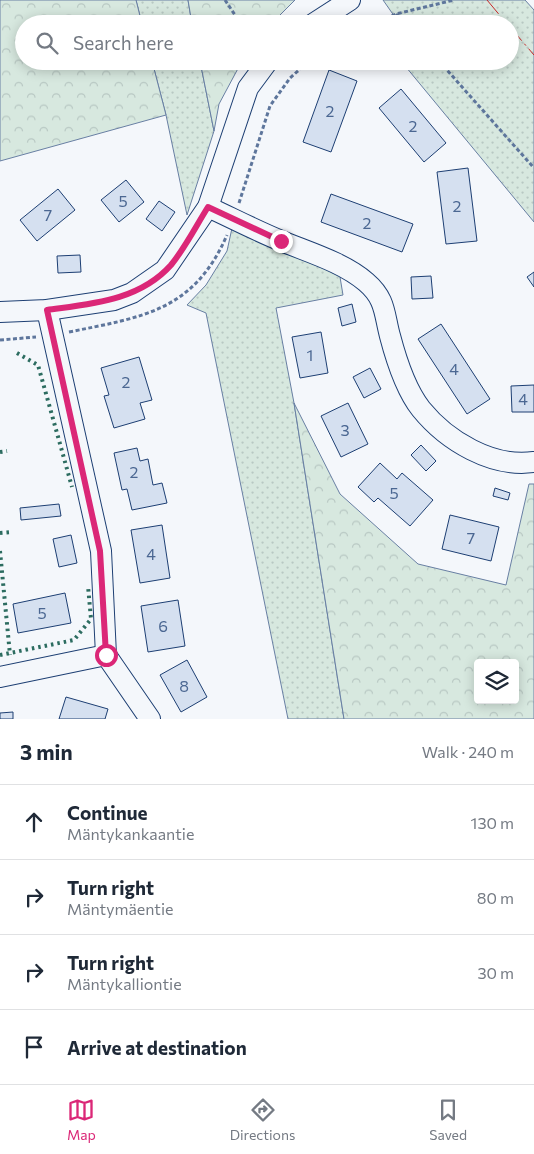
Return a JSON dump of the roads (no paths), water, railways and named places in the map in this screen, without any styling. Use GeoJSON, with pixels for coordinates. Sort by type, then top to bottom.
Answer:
{"type":"FeatureCollection","features":[{"type":"Feature","properties":{"kind":"street"},"geometry":{"type":"LineString","coordinates":[[327,15],[350,0]]}},
{"type":"Feature","properties":{"kind":"street"},"geometry":{"type":"LineString","coordinates":[[0,312],[47,310],[114,300],[132,293],[147,284],[171,264],[208,207],[248,88],[261,70]]}},
{"type":"Feature","properties":{"kind":"street"},"geometry":{"type":"LineString","coordinates":[[208,207],[338,265],[366,281],[382,301],[387,314],[390,336],[406,381],[421,409],[445,432],[478,454],[506,460],[534,462]]}},
{"type":"Feature","properties":{"kind":"street"},"geometry":{"type":"LineString","coordinates":[[47,310],[100,551],[106,655],[150,719]]}},
{"type":"Feature","properties":{"kind":"street"},"geometry":{"type":"LineString","coordinates":[[0,677],[106,655]]}}]}
